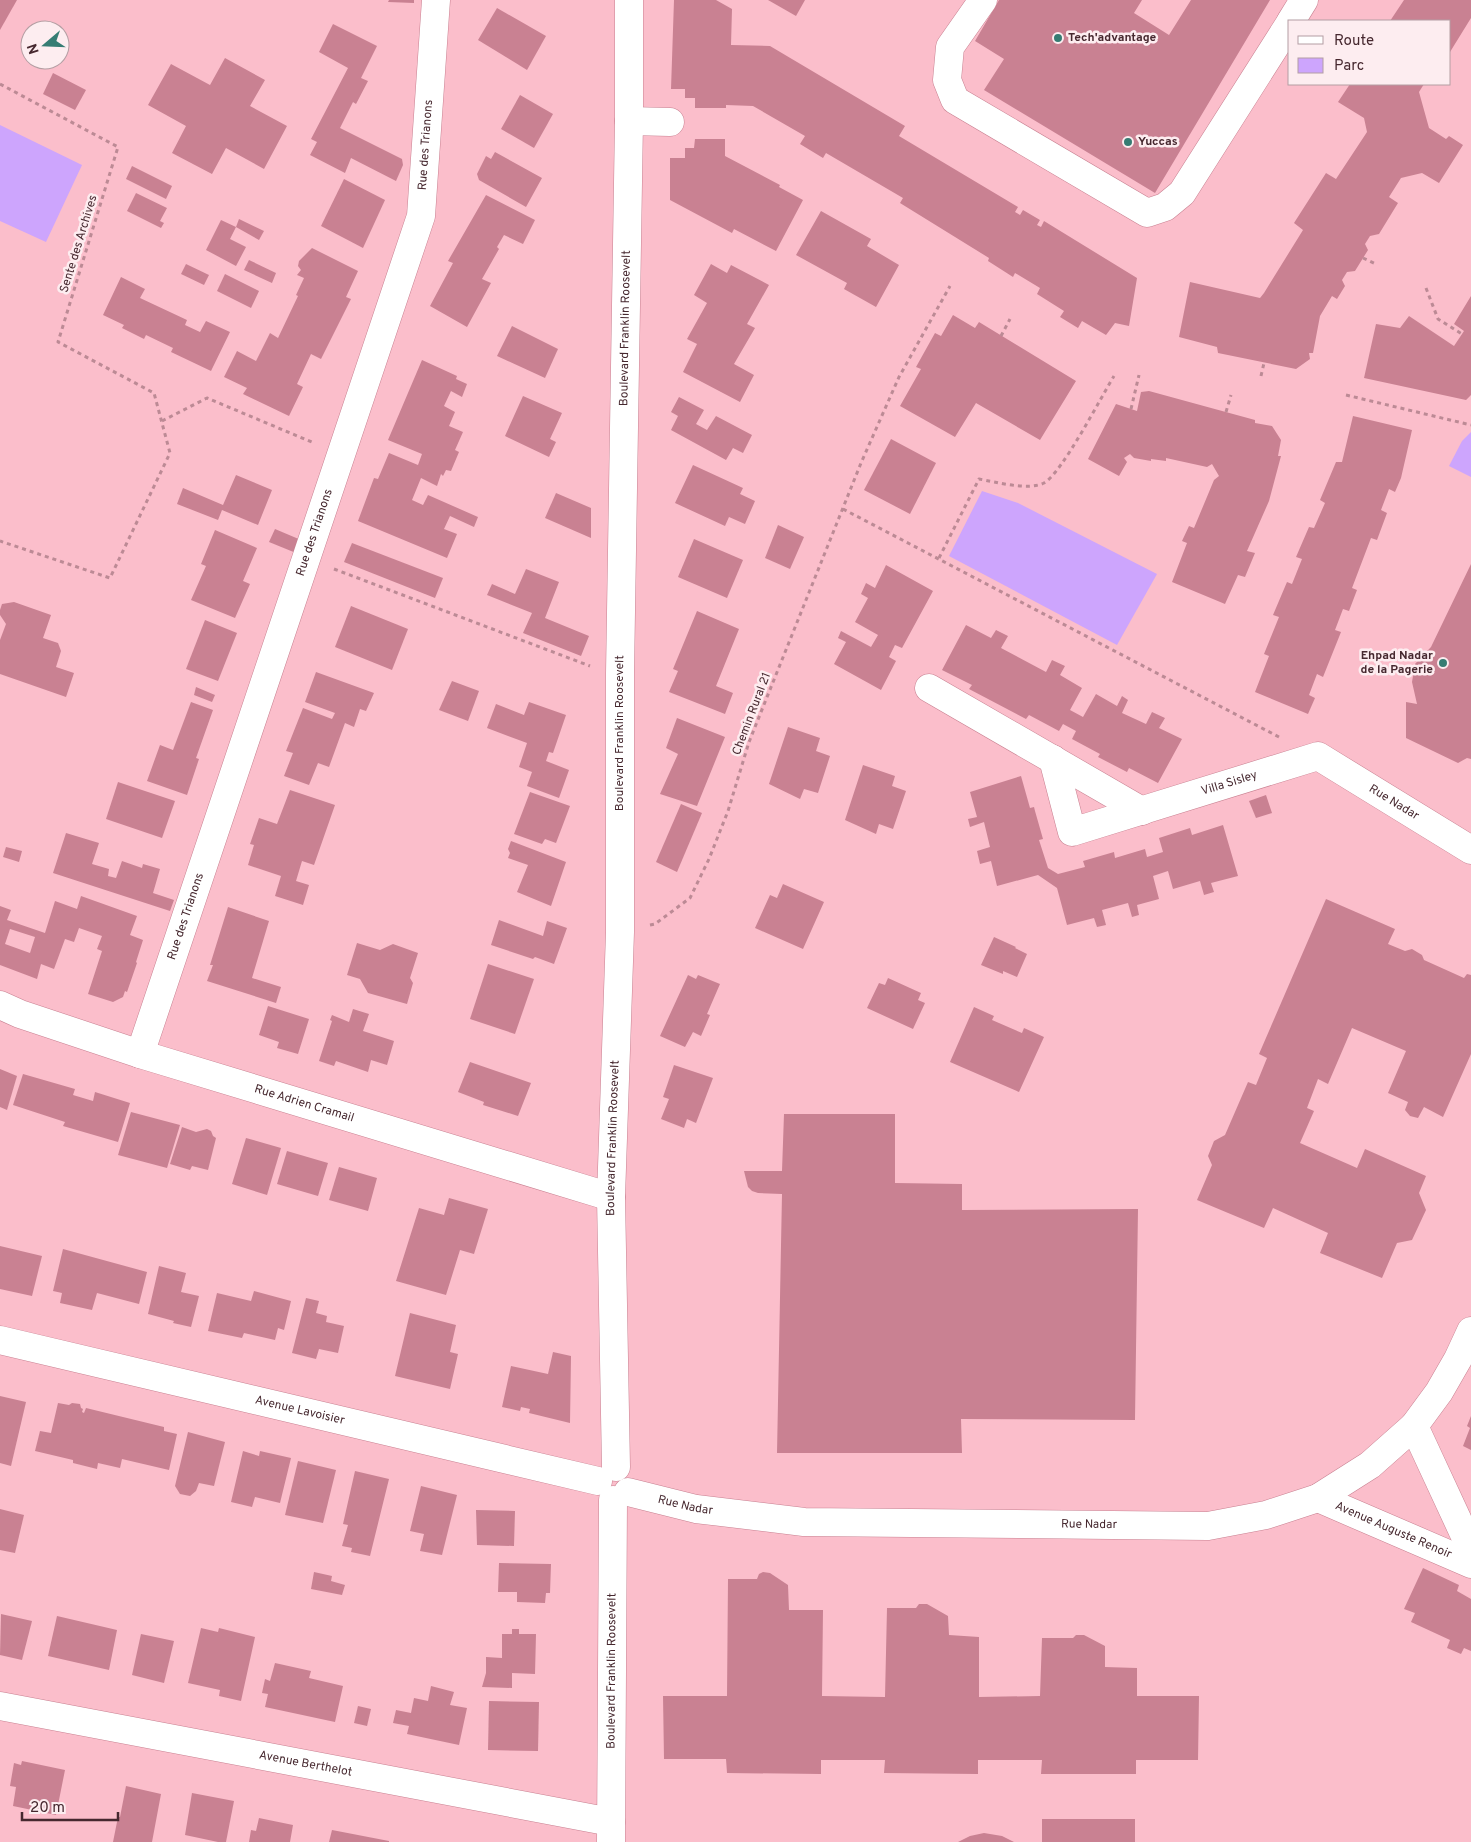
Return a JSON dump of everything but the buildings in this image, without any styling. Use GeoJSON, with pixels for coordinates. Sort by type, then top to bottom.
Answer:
{"type":"FeatureCollection","features":[{"type":"Feature","properties":{"kind":"street","name":"Rue des Trianons"},"geometry":{"type":"LineString","coordinates":[[140,1054],[305,558],[422,216],[436,0]]}},
{"type":"Feature","properties":{"kind":"street","name":"Boulevard Franklin Roosevelt"},"geometry":{"type":"LineString","coordinates":[[611,1832],[614,1485],[611,1197],[620,932],[620,673],[629,121],[629,0]]}},
{"type":"Feature","properties":{"kind":"street"},"geometry":{"type":"LineString","coordinates":[[983,0],[950,46],[946,80],[955,100],[1147,213],[1165,207],[1182,193],[1288,25]]}},
{"type":"Feature","properties":{"kind":"street"},"geometry":{"type":"LineString","coordinates":[[1291,20],[1304,0]]}},
{"type":"Feature","properties":{"kind":"street"},"geometry":{"type":"LineString","coordinates":[[629,121],[670,122]]}},
{"type":"Feature","properties":{"kind":"street"},"geometry":{"type":"LineString","coordinates":[[929,688],[1142,810]]}},
{"type":"Feature","properties":{"kind":"street","name":"Villa Sisley"},"geometry":{"type":"LineString","coordinates":[[1053,759],[1072,832],[1318,756]]}},
{"type":"Feature","properties":{"kind":"street","name":"Rue Nadar"},"geometry":{"type":"LineString","coordinates":[[1318,756],[1471,850]]}},
{"type":"Feature","properties":{"kind":"street","name":"Rue Adrien Cramail"},"geometry":{"type":"LineString","coordinates":[[0,1005],[20,1014],[140,1054],[611,1197]]}},
{"type":"Feature","properties":{"kind":"street","name":"Rue Nadar"},"geometry":{"type":"LineString","coordinates":[[614,1485],[696,1509],[804,1522],[1208,1526],[1266,1515],[1318,1498],[1370,1465],[1414,1426],[1439,1392],[1471,1331]]}},
{"type":"Feature","properties":{"kind":"street","name":"Avenue Lavoisier"},"geometry":{"type":"LineString","coordinates":[[0,1340],[614,1485]]}},
{"type":"Feature","properties":{"kind":"street","name":"Avenue Auguste Renoir"},"geometry":{"type":"LineString","coordinates":[[1414,1426],[1471,1549]]}},
{"type":"Feature","properties":{"kind":"street","name":"Avenue Auguste Renoir"},"geometry":{"type":"LineString","coordinates":[[1318,1498],[1471,1564]]}},
{"type":"Feature","properties":{"kind":"street","name":"Avenue Berthelot"},"geometry":{"type":"LineString","coordinates":[[0,1706],[611,1832]]}},
{"type":"Feature","properties":{"kind":"path","name":"Sente des Archives"},"geometry":{"type":"LineString","coordinates":[[0,84],[118,147],[58,342],[154,393],[170,453],[110,578],[0,541]]}},
{"type":"Feature","properties":{"kind":"path"},"geometry":{"type":"LineString","coordinates":[[1363,258],[1376,264]]}},
{"type":"Feature","properties":{"kind":"path","name":"Chemin Rural 21"},"geometry":{"type":"LineString","coordinates":[[620,932],[655,924],[690,898],[709,859],[728,811],[749,742],[861,463],[899,377],[950,286]]}},
{"type":"Feature","properties":{"kind":"path"},"geometry":{"type":"LineString","coordinates":[[1426,288],[1438,319],[1462,334]]}},
{"type":"Feature","properties":{"kind":"path"},"geometry":{"type":"LineString","coordinates":[[1001,336],[1010,319]]}},
{"type":"Feature","properties":{"kind":"path"},"geometry":{"type":"LineString","coordinates":[[1261,376],[1264,363]]}},
{"type":"Feature","properties":{"kind":"path"},"geometry":{"type":"LineString","coordinates":[[1130,409],[1139,375]]}},
{"type":"Feature","properties":{"kind":"path"},"geometry":{"type":"LineString","coordinates":[[939,558],[979,479],[1028,486],[1044,483],[1058,470],[1114,376]]}},
{"type":"Feature","properties":{"kind":"path"},"geometry":{"type":"LineString","coordinates":[[1226,412],[1230,395]]}},
{"type":"Feature","properties":{"kind":"path"},"geometry":{"type":"LineString","coordinates":[[1346,395],[1471,426]]}},
{"type":"Feature","properties":{"kind":"path"},"geometry":{"type":"LineString","coordinates":[[162,422],[207,398],[340,454]]}},
{"type":"Feature","properties":{"kind":"path"},"geometry":{"type":"LineString","coordinates":[[843,509],[1318,756]]}},
{"type":"Feature","properties":{"kind":"path"},"geometry":{"type":"LineString","coordinates":[[305,558],[586,666],[620,673]]}},
{"type":"Feature","properties":{"kind":"green space"},"geometry":{"type":"Polygon","coordinates":[[[0,125],[82,165],[46,242],[0,221],[0,125]]]}},
{"type":"Feature","properties":{"kind":"green space"},"geometry":{"type":"Polygon","coordinates":[[[1471,432],[1471,477],[1449,466],[1462,441],[1471,432]]]}},
{"type":"Feature","properties":{"kind":"green space"},"geometry":{"type":"Polygon","coordinates":[[[982,491],[1018,503],[1157,574],[1117,645],[949,556],[982,491]]]}},
{"type":"Feature","properties":{"kind":"place","name":"Tech'advantage"},"geometry":{"type":"Point","coordinates":[1058,38]}},
{"type":"Feature","properties":{"kind":"place","name":"Yuccas"},"geometry":{"type":"Point","coordinates":[1128,142]}},
{"type":"Feature","properties":{"kind":"place","name":"Ehpad Nadar de la Pagerie"},"geometry":{"type":"Point","coordinates":[1443,663]}}]}
